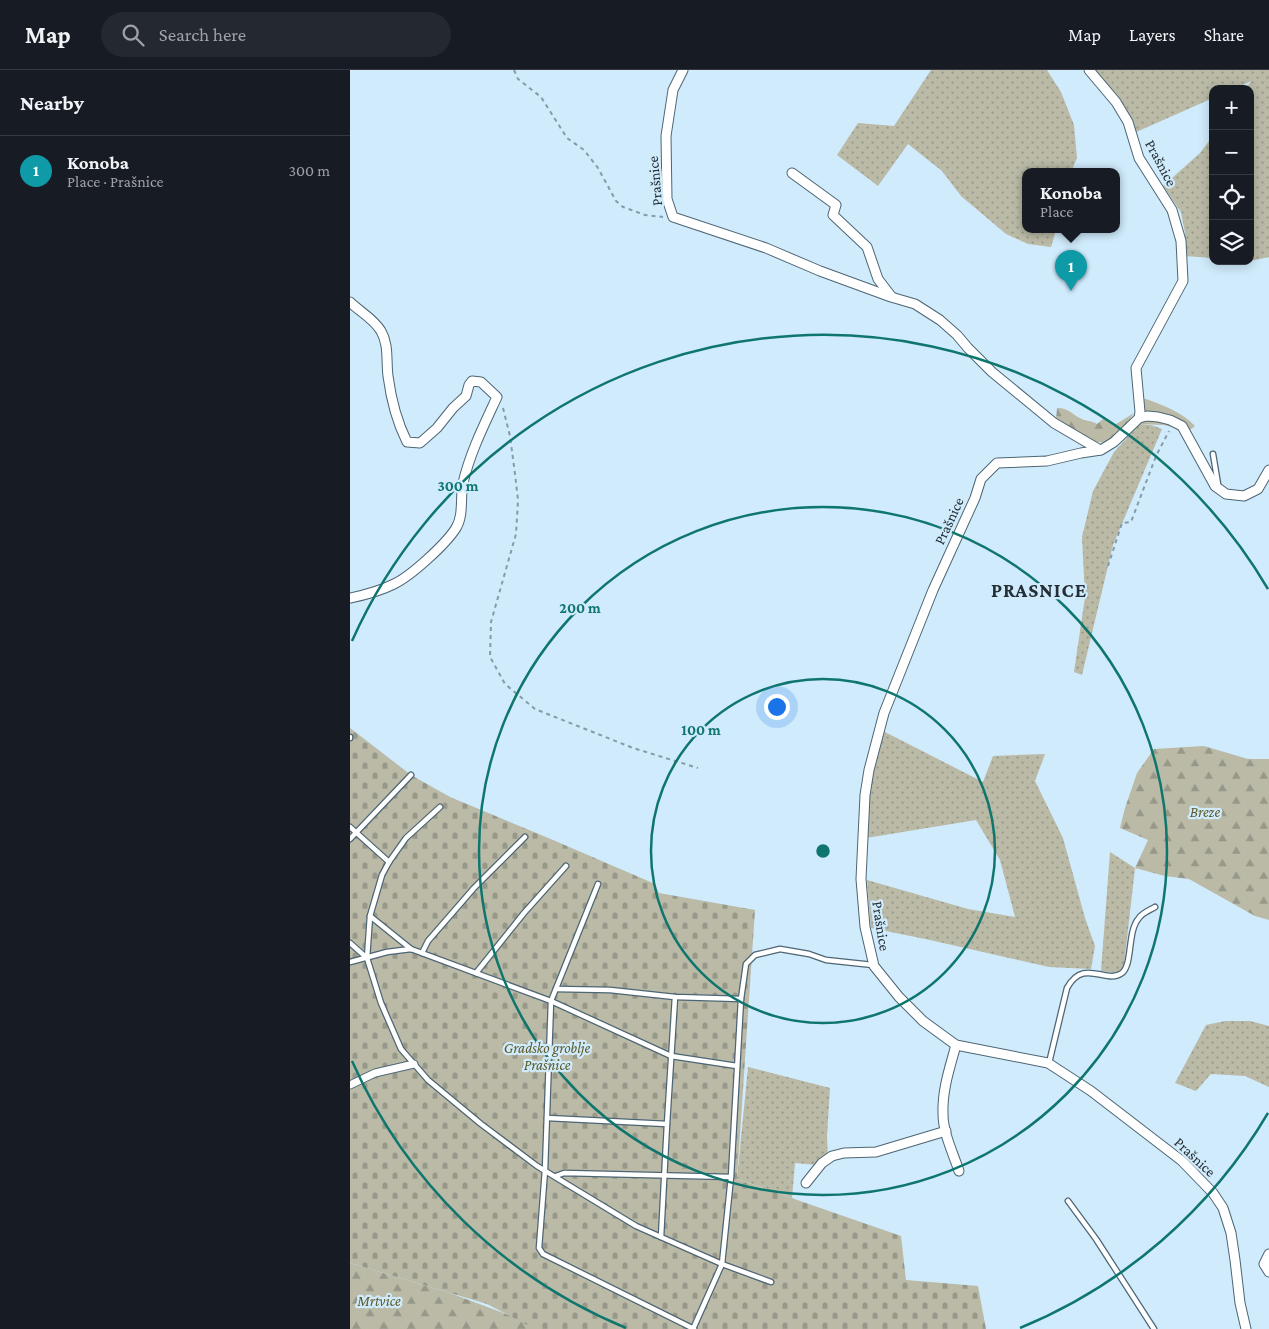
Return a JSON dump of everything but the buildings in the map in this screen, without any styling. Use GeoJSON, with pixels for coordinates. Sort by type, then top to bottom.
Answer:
{"type":"FeatureCollection","features":[{"type":"Feature","properties":{"kind":"street","name":"Prašnice"},"geometry":{"type":"LineString","coordinates":[[683,70],[673,90],[666,136],[667,199],[673,217],[766,248],[820,271],[915,304],[940,320],[992,372],[1054,423],[1091,446],[1101,450]]}},
{"type":"Feature","properties":{"kind":"street","name":"Prašnice"},"geometry":{"type":"LineString","coordinates":[[1089,70],[1116,102],[1128,122],[1139,158],[1172,210],[1181,241],[1183,280],[1136,368],[1139,418],[1114,442],[1101,450],[1047,461],[997,464],[981,479],[975,498],[932,590],[920,625],[904,659],[884,713],[869,770],[865,795],[861,879],[864,927],[874,966],[899,997],[923,1021],[942,1036],[956,1045],[1048,1063],[1091,1091],[1182,1161],[1213,1193],[1222,1208],[1231,1234],[1236,1260],[1240,1303],[1246,1329]]}},
{"type":"Feature","properties":{"kind":"street"},"geometry":{"type":"LineString","coordinates":[[792,173],[836,205],[832,216],[867,246],[878,280],[891,297]]}},
{"type":"Feature","properties":{"kind":"street"},"geometry":{"type":"LineString","coordinates":[[350,302],[367,315],[380,330],[386,344],[392,403],[398,423],[407,442],[420,443],[466,396],[472,381],[480,382],[497,397],[468,465],[457,527],[434,553],[395,584],[350,598]]}},
{"type":"Feature","properties":{"kind":"street"},"geometry":{"type":"LineString","coordinates":[[1139,418],[1152,417],[1170,420],[1182,426],[1207,474],[1218,488],[1226,494],[1244,496],[1258,489],[1269,470]]}},
{"type":"Feature","properties":{"kind":"street"},"geometry":{"type":"LineString","coordinates":[[956,1045],[944,1091],[942,1115],[959,1171]]}},
{"type":"Feature","properties":{"kind":"street"},"geometry":{"type":"LineString","coordinates":[[350,1085],[375,1074],[414,1064]]}},
{"type":"Feature","properties":{"kind":"street"},"geometry":{"type":"LineString","coordinates":[[806,1183],[822,1163],[832,1156],[844,1153],[876,1152],[946,1132]]}},
{"type":"Feature","properties":{"kind":"street"},"geometry":{"type":"LineString","coordinates":[[1269,1254],[1264,1264],[1269,1272]]}},
{"type":"Feature","properties":{"kind":"lane"},"geometry":{"type":"LineString","coordinates":[[1213,454],[1218,488]]}},
{"type":"Feature","properties":{"kind":"lane"},"geometry":{"type":"LineString","coordinates":[[350,839],[411,775]]}},
{"type":"Feature","properties":{"kind":"lane"},"geometry":{"type":"LineString","coordinates":[[440,807],[406,838],[389,862],[382,875],[370,916],[367,958],[381,1003],[401,1050],[428,1080],[481,1124],[545,1170],[636,1226],[722,1264],[771,1282]]}},
{"type":"Feature","properties":{"kind":"lane"},"geometry":{"type":"LineString","coordinates":[[350,827],[389,862]]}},
{"type":"Feature","properties":{"kind":"lane"},"geometry":{"type":"LineString","coordinates":[[422,953],[428,941],[474,888],[525,837]]}},
{"type":"Feature","properties":{"kind":"lane"},"geometry":{"type":"LineString","coordinates":[[476,974],[524,912],[566,866]]}},
{"type":"Feature","properties":{"kind":"lane"},"geometry":{"type":"LineString","coordinates":[[598,884],[551,1000],[545,1170],[539,1248],[543,1254],[694,1329],[722,1264],[731,1177],[741,999],[746,964],[755,955],[780,949],[799,951],[826,960],[874,966]]}},
{"type":"Feature","properties":{"kind":"lane"},"geometry":{"type":"LineString","coordinates":[[1048,1063],[1070,982],[1084,973],[1093,972],[1110,976],[1123,972],[1128,964],[1129,948],[1138,918],[1155,907]]}},
{"type":"Feature","properties":{"kind":"lane"},"geometry":{"type":"LineString","coordinates":[[370,916],[411,949],[551,1000],[671,1056],[737,1066]]}},
{"type":"Feature","properties":{"kind":"lane"},"geometry":{"type":"LineString","coordinates":[[350,944],[367,958]]}},
{"type":"Feature","properties":{"kind":"lane"},"geometry":{"type":"LineString","coordinates":[[350,962],[387,952],[411,949]]}},
{"type":"Feature","properties":{"kind":"lane"},"geometry":{"type":"LineString","coordinates":[[556,989],[610,990],[675,997],[741,999]]}},
{"type":"Feature","properties":{"kind":"lane"},"geometry":{"type":"LineString","coordinates":[[661,1237],[675,997]]}},
{"type":"Feature","properties":{"kind":"lane"},"geometry":{"type":"LineString","coordinates":[[546,1118],[667,1124]]}},
{"type":"Feature","properties":{"kind":"lane"},"geometry":{"type":"LineString","coordinates":[[556,1176],[564,1173],[731,1177]]}},
{"type":"Feature","properties":{"kind":"lane"},"geometry":{"type":"LineString","coordinates":[[1068,1201],[1096,1238],[1154,1329]]}},
{"type":"Feature","properties":{"kind":"path"},"geometry":{"type":"LineString","coordinates":[[514,70],[518,79],[541,97],[567,138],[584,150],[598,168],[616,201],[623,207],[645,215],[661,218],[673,217]]}},
{"type":"Feature","properties":{"kind":"path"},"geometry":{"type":"LineString","coordinates":[[497,397],[505,411],[518,500],[516,534],[491,622],[490,657],[505,684],[535,708],[633,748],[698,768]]}},
{"type":"Feature","properties":{"kind":"path"},"geometry":{"type":"LineString","coordinates":[[1108,566],[1122,523],[1131,522],[1160,446],[1174,422]]}},
{"type":"Feature","properties":{"kind":"green space"},"geometry":{"type":"Polygon","coordinates":[[[931,70],[1047,70],[1061,92],[1074,125],[1077,158],[1073,168],[1022,168],[1022,233],[1055,233],[1051,247],[1028,244],[1006,234],[961,196],[942,171],[908,144],[878,186],[837,155],[858,123],[894,126],[931,70]]]}},
{"type":"Feature","properties":{"kind":"green space"},"geometry":{"type":"Polygon","coordinates":[[[1093,70],[1269,70],[1269,257],[1254,260],[1254,85],[1248,85],[1251,81],[1242,85],[1209,85],[1209,100],[1134,133],[1093,70]]]}},
{"type":"Feature","properties":{"kind":"green space"},"geometry":{"type":"Polygon","coordinates":[[[1209,141],[1209,258],[1184,256],[1185,233],[1181,212],[1163,186],[1200,153],[1209,141]]]}},
{"type":"Feature","properties":{"kind":"green space"},"geometry":{"type":"Polygon","coordinates":[[[1142,398],[1171,409],[1195,426],[1182,436],[1179,428],[1140,424],[1142,398]]]}},
{"type":"Feature","properties":{"kind":"green space"},"geometry":{"type":"Polygon","coordinates":[[[1057,408],[1065,409],[1084,420],[1097,424],[1103,419],[1111,422],[1113,426],[1134,413],[1112,444],[1085,440],[1056,420],[1057,408]]]}},
{"type":"Feature","properties":{"kind":"green space"},"geometry":{"type":"Polygon","coordinates":[[[1140,424],[1162,429],[1113,545],[1082,675],[1074,672],[1085,597],[1082,537],[1093,491],[1114,452],[1140,424]]]}},
{"type":"Feature","properties":{"kind":"green space","name":"Gradsko groblje Prašnice"},"geometry":{"type":"Polygon","coordinates":[[[350,728],[411,775],[450,797],[655,884],[659,893],[755,910],[737,1179],[901,1236],[906,1280],[978,1286],[986,1329],[535,1329],[487,1304],[350,1263],[350,728]]]}},
{"type":"Feature","properties":{"kind":"green space"},"geometry":{"type":"Polygon","coordinates":[[[883,731],[983,782],[993,756],[1045,754],[1035,781],[1063,838],[1085,918],[1095,946],[1091,969],[1049,967],[871,928],[867,880],[968,909],[1015,917],[1000,860],[976,820],[866,838],[868,794],[883,731]]]}},
{"type":"Feature","properties":{"kind":"green space","name":"Breze"},"geometry":{"type":"Polygon","coordinates":[[[1204,746],[1248,759],[1269,759],[1269,920],[1255,916],[1189,879],[1165,876],[1135,868],[1148,840],[1120,828],[1137,773],[1154,749],[1204,746]]]}},
{"type":"Feature","properties":{"kind":"green space"},"geometry":{"type":"Polygon","coordinates":[[[1110,852],[1135,868],[1123,974],[1101,971],[1110,852]]]}},
{"type":"Feature","properties":{"kind":"green space"},"geometry":{"type":"Polygon","coordinates":[[[1225,1021],[1250,1021],[1269,1026],[1269,1087],[1245,1076],[1211,1074],[1196,1091],[1175,1083],[1206,1025],[1225,1021]]]}},
{"type":"Feature","properties":{"kind":"green space"},"geometry":{"type":"Polygon","coordinates":[[[748,1067],[830,1088],[827,1136],[828,1166],[795,1163],[792,1198],[737,1179],[748,1067]]]}},
{"type":"Feature","properties":{"kind":"green space","name":"Mrtvice"},"geometry":{"type":"Polygon","coordinates":[[[350,1263],[450,1293],[542,1329],[350,1329],[350,1263]]]}},
{"type":"Feature","properties":{"kind":"place","name":"Konoba"},"geometry":{"type":"Point","coordinates":[1071,291]}},
{"type":"Feature","properties":{"kind":"district","name":"PRASNICE"},"geometry":{"type":"Point","coordinates":[1039,590]}}]}
